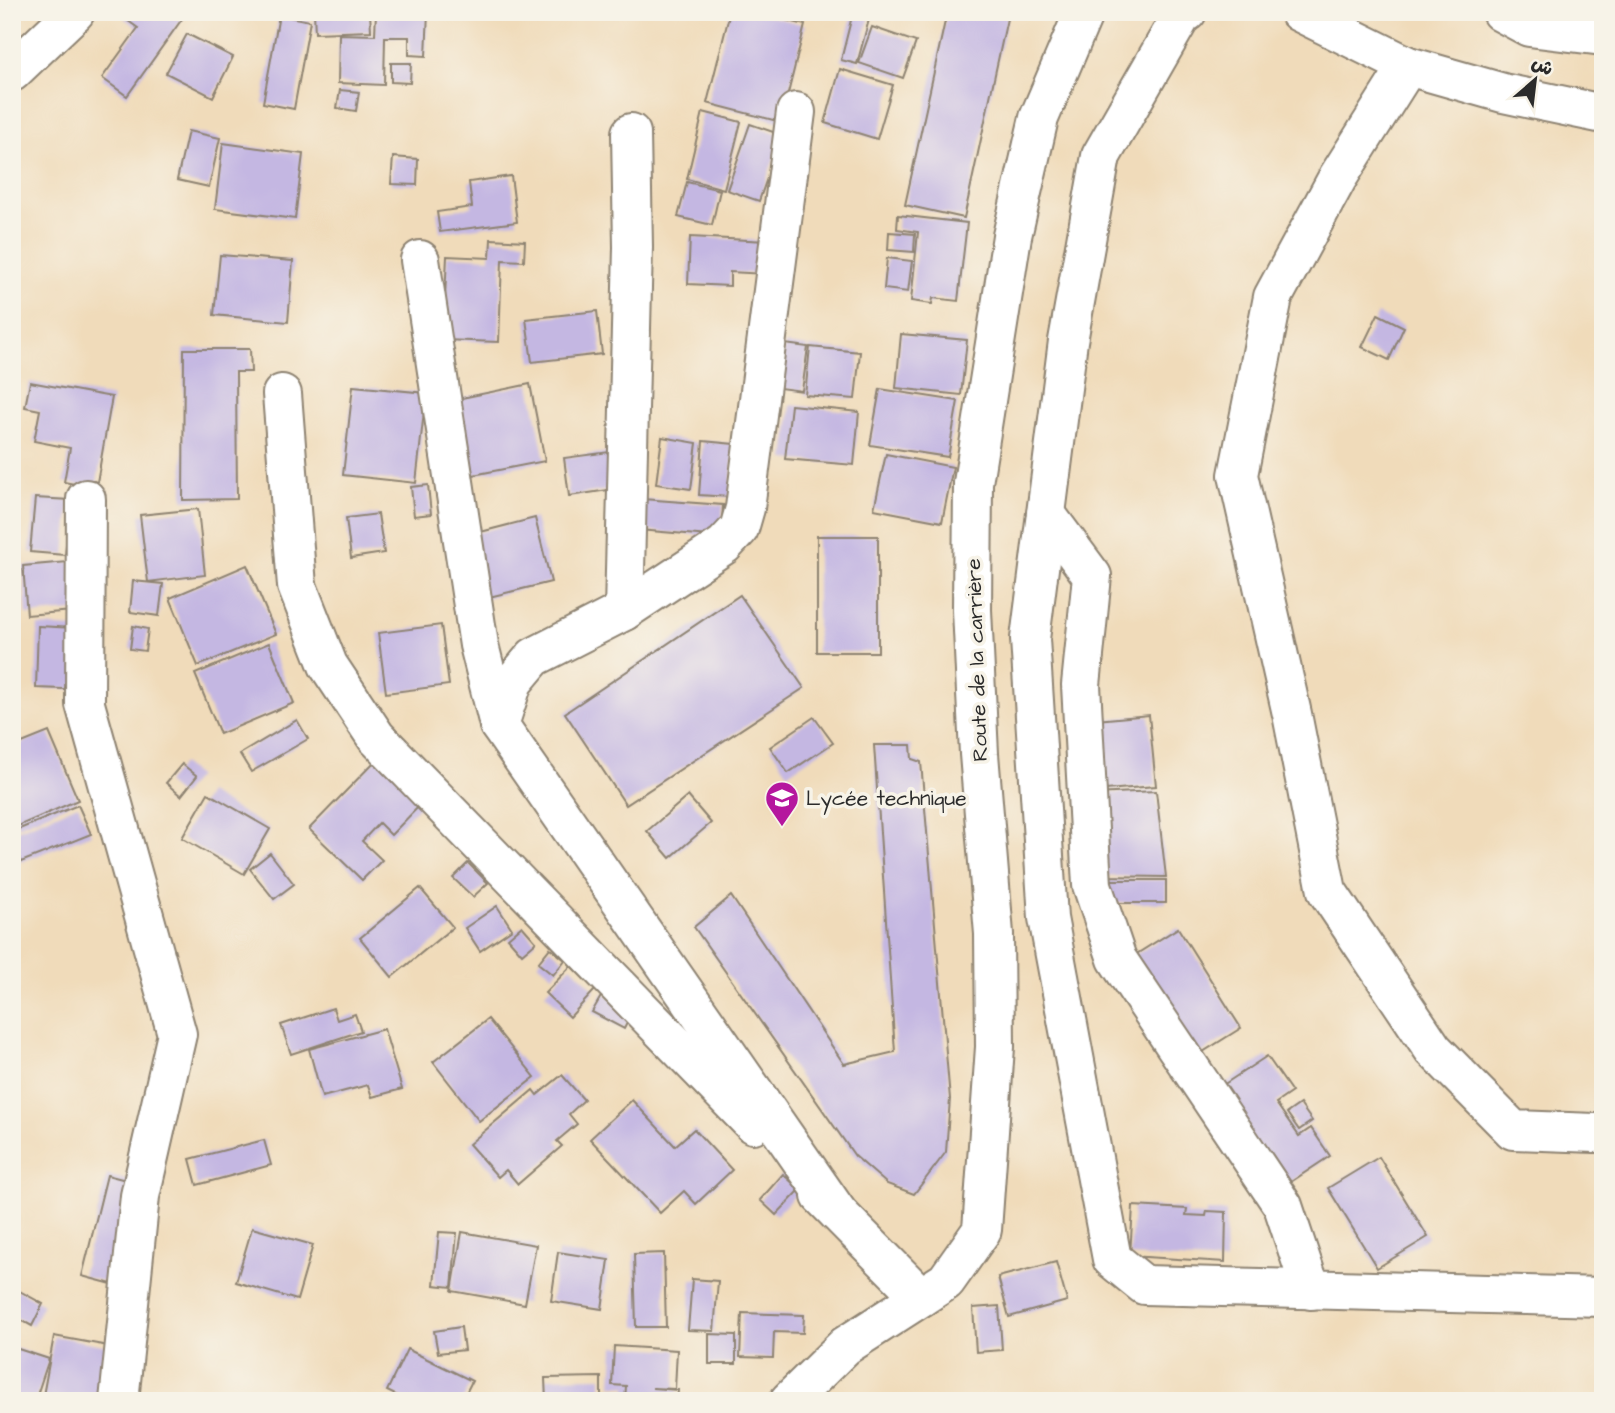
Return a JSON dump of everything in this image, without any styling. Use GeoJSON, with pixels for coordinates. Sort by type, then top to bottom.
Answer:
{"type":"FeatureCollection","features":[{"type":"Feature","properties":{"kind":"street"},"geometry":{"type":"LineString","coordinates":[[12,72],[75,12]]}},
{"type":"Feature","properties":{"kind":"street","name":"Route de la carrière"},"geometry":{"type":"LineString","coordinates":[[789,1401],[845,1346],[946,1281],[982,1230],[995,1047],[994,934],[979,754],[972,610],[973,483],[1012,236],[1039,118],[1084,12]]}},
{"type":"Feature","properties":{"kind":"street"},"geometry":{"type":"LineString","coordinates":[[1188,12],[1183,13],[1101,156],[1068,341],[1030,639],[1048,918],[1112,1259],[1144,1286],[1603,1297]]}},
{"type":"Feature","properties":{"kind":"street"},"geometry":{"type":"LineString","coordinates":[[1298,12],[1408,66],[1503,93],[1603,114]]}},
{"type":"Feature","properties":{"kind":"street"},"geometry":{"type":"LineString","coordinates":[[1501,12],[1529,27],[1603,36]]}},
{"type":"Feature","properties":{"kind":"street"},"geometry":{"type":"LineString","coordinates":[[1408,66],[1338,177],[1273,297],[1238,475],[1292,714],[1327,891],[1433,1049],[1513,1130],[1595,1133]]}},
{"type":"Feature","properties":{"kind":"street"},"geometry":{"type":"LineString","coordinates":[[499,725],[513,682],[534,656],[624,611],[724,545],[739,529],[745,508],[796,112]]}},
{"type":"Feature","properties":{"kind":"street"},"geometry":{"type":"LineString","coordinates":[[624,611],[633,247],[631,133]]}},
{"type":"Feature","properties":{"kind":"street"},"geometry":{"type":"LineString","coordinates":[[420,260],[480,645],[499,725],[838,1213]]}},
{"type":"Feature","properties":{"kind":"street"},"geometry":{"type":"LineString","coordinates":[[282,394],[297,586],[328,666],[376,737],[921,1297]]}},
{"type":"Feature","properties":{"kind":"street"},"geometry":{"type":"LineString","coordinates":[[86,499],[85,704],[177,1034],[140,1195],[118,1401]]}},
{"type":"Feature","properties":{"kind":"street"},"geometry":{"type":"LineString","coordinates":[[1046,514],[1092,576],[1081,685],[1091,871],[1092,885],[1113,947],[1139,992],[1283,1206],[1311,1290]]}},
{"type":"Feature","properties":{"kind":"street"},"geometry":{"type":"LineString","coordinates":[[665,967],[671,1040]]}},
{"type":"Feature","properties":{"kind":"building"},"geometry":{"type":"Polygon","coordinates":[[[128,12],[187,12],[127,96],[102,78],[138,28],[124,18],[128,12]]]}},
{"type":"Feature","properties":{"kind":"building"},"geometry":{"type":"Polygon","coordinates":[[[314,12],[370,12],[371,31],[315,33],[314,12]]]}},
{"type":"Feature","properties":{"kind":"building"},"geometry":{"type":"Polygon","coordinates":[[[376,12],[428,12],[426,56],[409,55],[409,37],[385,37],[384,85],[338,83],[339,34],[375,35],[376,12]]]}},
{"type":"Feature","properties":{"kind":"building"},"geometry":{"type":"Polygon","coordinates":[[[730,12],[754,12],[805,25],[781,122],[707,103],[730,12]]]}},
{"type":"Feature","properties":{"kind":"building"},"geometry":{"type":"Polygon","coordinates":[[[853,12],[871,12],[857,64],[841,60],[853,12]]]}},
{"type":"Feature","properties":{"kind":"building"},"geometry":{"type":"Polygon","coordinates":[[[947,12],[1008,14],[964,218],[905,205],[947,12]]]}},
{"type":"Feature","properties":{"kind":"building"},"geometry":{"type":"Polygon","coordinates":[[[279,15],[310,21],[294,109],[263,103],[279,15]]]}},
{"type":"Feature","properties":{"kind":"building"},"geometry":{"type":"Polygon","coordinates":[[[872,27],[916,42],[903,78],[859,63],[872,27]]]}},
{"type":"Feature","properties":{"kind":"building"},"geometry":{"type":"Polygon","coordinates":[[[187,34],[233,57],[213,97],[166,73],[187,34]]]}},
{"type":"Feature","properties":{"kind":"building"},"geometry":{"type":"Polygon","coordinates":[[[391,63],[411,63],[410,83],[391,82],[391,63]]]}},
{"type":"Feature","properties":{"kind":"building"},"geometry":{"type":"Polygon","coordinates":[[[840,69],[893,85],[877,139],[825,123],[840,69]]]}},
{"type":"Feature","properties":{"kind":"building"},"geometry":{"type":"Polygon","coordinates":[[[340,90],[359,92],[356,111],[337,108],[340,90]]]}},
{"type":"Feature","properties":{"kind":"building"},"geometry":{"type":"Polygon","coordinates":[[[703,112],[741,122],[724,189],[687,179],[703,112]]]}},
{"type":"Feature","properties":{"kind":"building"},"geometry":{"type":"Polygon","coordinates":[[[750,124],[782,135],[759,201],[727,190],[750,124]]]}},
{"type":"Feature","properties":{"kind":"building"},"geometry":{"type":"Polygon","coordinates":[[[188,131],[220,138],[209,187],[177,180],[188,131]]]}},
{"type":"Feature","properties":{"kind":"building"},"geometry":{"type":"Polygon","coordinates":[[[223,143],[303,154],[295,219],[215,209],[223,143]]]}},
{"type":"Feature","properties":{"kind":"building"},"geometry":{"type":"Polygon","coordinates":[[[393,157],[418,159],[417,185],[391,184],[393,157]]]}},
{"type":"Feature","properties":{"kind":"building"},"geometry":{"type":"Polygon","coordinates":[[[511,176],[517,222],[440,232],[437,212],[472,207],[469,182],[511,176]]]}},
{"type":"Feature","properties":{"kind":"building"},"geometry":{"type":"Polygon","coordinates":[[[687,182],[720,190],[712,225],[678,217],[687,182]]]}},
{"type":"Feature","properties":{"kind":"building"},"geometry":{"type":"Polygon","coordinates":[[[898,215],[967,223],[958,301],[933,298],[932,304],[911,301],[918,232],[897,229],[898,215]]]}},
{"type":"Feature","properties":{"kind":"building"},"geometry":{"type":"Polygon","coordinates":[[[889,232],[915,234],[914,252],[888,250],[889,232]]]}},
{"type":"Feature","properties":{"kind":"building"},"geometry":{"type":"Polygon","coordinates":[[[690,237],[767,241],[765,274],[730,272],[730,286],[688,284],[690,237]]]}},
{"type":"Feature","properties":{"kind":"building"},"geometry":{"type":"Polygon","coordinates":[[[491,239],[525,241],[524,261],[502,260],[499,342],[443,340],[447,256],[490,258],[491,239]]]}},
{"type":"Feature","properties":{"kind":"building"},"geometry":{"type":"Polygon","coordinates":[[[220,255],[293,261],[288,322],[214,315],[220,255]]]}},
{"type":"Feature","properties":{"kind":"building"},"geometry":{"type":"Polygon","coordinates":[[[887,258],[912,261],[908,292],[884,289],[887,258]]]}},
{"type":"Feature","properties":{"kind":"building"},"geometry":{"type":"Polygon","coordinates":[[[597,311],[602,354],[532,362],[526,319],[597,311]]]}},
{"type":"Feature","properties":{"kind":"building"},"geometry":{"type":"Polygon","coordinates":[[[1378,314],[1404,327],[1389,360],[1362,347],[1378,314]]]}},
{"type":"Feature","properties":{"kind":"building"},"geometry":{"type":"Polygon","coordinates":[[[901,334],[967,340],[961,395],[896,388],[901,334]]]}},
{"type":"Feature","properties":{"kind":"building"},"geometry":{"type":"Polygon","coordinates":[[[785,344],[808,347],[802,391],[779,388],[785,344]]]}},
{"type":"Feature","properties":{"kind":"building"},"geometry":{"type":"Polygon","coordinates":[[[810,347],[860,352],[855,399],[805,395],[810,347]]]}},
{"type":"Feature","properties":{"kind":"building"},"geometry":{"type":"Polygon","coordinates":[[[184,349],[250,349],[251,372],[236,372],[237,499],[183,500],[184,349]]]}},
{"type":"Feature","properties":{"kind":"building"},"geometry":{"type":"Polygon","coordinates":[[[30,382],[112,397],[96,488],[64,482],[70,448],[34,441],[40,410],[25,407],[30,382]]]}},
{"type":"Feature","properties":{"kind":"building"},"geometry":{"type":"Polygon","coordinates":[[[530,384],[545,461],[473,475],[457,399],[530,384]]]}},
{"type":"Feature","properties":{"kind":"building"},"geometry":{"type":"Polygon","coordinates":[[[353,386],[426,393],[416,483],[343,475],[353,386]]]}},
{"type":"Feature","properties":{"kind":"building"},"geometry":{"type":"Polygon","coordinates":[[[880,389],[958,401],[948,457],[870,445],[880,389]]]}},
{"type":"Feature","properties":{"kind":"building"},"geometry":{"type":"Polygon","coordinates":[[[791,405],[859,412],[854,465],[785,459],[791,405]]]}},
{"type":"Feature","properties":{"kind":"building"},"geometry":{"type":"Polygon","coordinates":[[[662,437],[697,443],[691,489],[656,484],[662,437]]]}},
{"type":"Feature","properties":{"kind":"building"},"geometry":{"type":"Polygon","coordinates":[[[703,441],[734,444],[730,497],[699,495],[703,441]]]}},
{"type":"Feature","properties":{"kind":"building"},"geometry":{"type":"Polygon","coordinates":[[[609,452],[615,489],[569,496],[564,458],[609,452]]]}},
{"type":"Feature","properties":{"kind":"building"},"geometry":{"type":"Polygon","coordinates":[[[886,454],[953,467],[942,522],[874,509],[886,454]]]}},
{"type":"Feature","properties":{"kind":"building"},"geometry":{"type":"Polygon","coordinates":[[[428,485],[431,514],[414,516],[411,487],[428,485]]]}},
{"type":"Feature","properties":{"kind":"building"},"geometry":{"type":"Polygon","coordinates":[[[35,498],[70,500],[65,555],[30,552],[35,498]]]}},
{"type":"Feature","properties":{"kind":"building"},"geometry":{"type":"Polygon","coordinates":[[[642,499],[723,505],[721,537],[639,530],[642,499]]]}},
{"type":"Feature","properties":{"kind":"building"},"geometry":{"type":"Polygon","coordinates":[[[198,509],[205,575],[148,582],[140,515],[198,509]]]}},
{"type":"Feature","properties":{"kind":"building"},"geometry":{"type":"Polygon","coordinates":[[[378,514],[384,553],[351,558],[346,518],[378,514]]]}},
{"type":"Feature","properties":{"kind":"building"},"geometry":{"type":"Polygon","coordinates":[[[535,518],[551,582],[485,598],[469,535],[535,518]]]}},
{"type":"Feature","properties":{"kind":"building"},"geometry":{"type":"Polygon","coordinates":[[[817,536],[878,536],[878,652],[817,652],[817,536]]]}},
{"type":"Feature","properties":{"kind":"building"},"geometry":{"type":"Polygon","coordinates":[[[90,560],[95,609],[27,615],[23,566],[90,560]]]}},
{"type":"Feature","properties":{"kind":"building"},"geometry":{"type":"Polygon","coordinates":[[[247,565],[276,634],[198,666],[170,598],[247,565]]]}},
{"type":"Feature","properties":{"kind":"building"},"geometry":{"type":"Polygon","coordinates":[[[133,581],[163,584],[159,616],[130,612],[133,581]]]}},
{"type":"Feature","properties":{"kind":"building"},"geometry":{"type":"Polygon","coordinates":[[[740,595],[804,688],[626,805],[565,713],[740,595]]]}},
{"type":"Feature","properties":{"kind":"building"},"geometry":{"type":"Polygon","coordinates":[[[441,625],[449,685],[386,693],[378,633],[441,625]]]}},
{"type":"Feature","properties":{"kind":"building"},"geometry":{"type":"Polygon","coordinates":[[[38,626],[93,629],[91,690],[36,688],[38,626]]]}},
{"type":"Feature","properties":{"kind":"building"},"geometry":{"type":"Polygon","coordinates":[[[133,626],[148,629],[145,651],[130,649],[133,626]]]}},
{"type":"Feature","properties":{"kind":"building"},"geometry":{"type":"Polygon","coordinates":[[[269,643],[294,703],[220,734],[195,674],[269,643]]]}},
{"type":"Feature","properties":{"kind":"building"},"geometry":{"type":"Polygon","coordinates":[[[1149,715],[1156,786],[1093,791],[1086,721],[1149,715]]]}},
{"type":"Feature","properties":{"kind":"building"},"geometry":{"type":"Polygon","coordinates":[[[814,717],[833,743],[788,773],[770,747],[814,717]]]}},
{"type":"Feature","properties":{"kind":"building"},"geometry":{"type":"Polygon","coordinates":[[[297,720],[308,739],[251,772],[240,754],[297,720]]]}},
{"type":"Feature","properties":{"kind":"building"},"geometry":{"type":"Polygon","coordinates":[[[49,732],[78,800],[18,826],[12,812],[12,747],[49,732]]]}},
{"type":"Feature","properties":{"kind":"building"},"geometry":{"type":"Polygon","coordinates":[[[874,745],[911,745],[912,759],[921,762],[950,1099],[946,1152],[914,1194],[887,1184],[855,1156],[694,927],[731,896],[844,1064],[895,1052],[874,745]]]}},
{"type":"Feature","properties":{"kind":"building"},"geometry":{"type":"Polygon","coordinates":[[[379,757],[424,801],[391,835],[379,823],[362,841],[382,860],[362,880],[309,829],[379,757]]]}},
{"type":"Feature","properties":{"kind":"building"},"geometry":{"type":"Polygon","coordinates":[[[182,764],[197,776],[181,796],[166,783],[182,764]]]}},
{"type":"Feature","properties":{"kind":"building"},"geometry":{"type":"Polygon","coordinates":[[[1156,791],[1166,877],[1103,876],[1094,794],[1156,791]]]}},
{"type":"Feature","properties":{"kind":"building"},"geometry":{"type":"Polygon","coordinates":[[[208,793],[270,829],[244,874],[182,838],[208,793]]]}},
{"type":"Feature","properties":{"kind":"building"},"geometry":{"type":"Polygon","coordinates":[[[688,796],[711,823],[670,858],[647,831],[688,796]]]}},
{"type":"Feature","properties":{"kind":"building"},"geometry":{"type":"Polygon","coordinates":[[[78,805],[91,834],[21,862],[12,842],[12,832],[78,805]]]}},
{"type":"Feature","properties":{"kind":"building"},"geometry":{"type":"Polygon","coordinates":[[[270,853],[294,884],[274,899],[250,869],[270,853]]]}},
{"type":"Feature","properties":{"kind":"building"},"geometry":{"type":"Polygon","coordinates":[[[468,863],[488,883],[473,897],[453,878],[468,863]]]}},
{"type":"Feature","properties":{"kind":"building"},"geometry":{"type":"Polygon","coordinates":[[[1100,880],[1166,880],[1166,903],[1100,903],[1100,880]]]}},
{"type":"Feature","properties":{"kind":"building"},"geometry":{"type":"Polygon","coordinates":[[[420,888],[453,927],[392,977],[360,938],[420,888]]]}},
{"type":"Feature","properties":{"kind":"building"},"geometry":{"type":"Polygon","coordinates":[[[497,906],[512,929],[480,951],[465,928],[497,906]]]}},
{"type":"Feature","properties":{"kind":"building"},"geometry":{"type":"Polygon","coordinates":[[[522,926],[536,942],[522,954],[508,938],[522,926]]]}},
{"type":"Feature","properties":{"kind":"building"},"geometry":{"type":"Polygon","coordinates":[[[1178,928],[1241,1028],[1190,1060],[1127,960],[1178,928]]]}},
{"type":"Feature","properties":{"kind":"building"},"geometry":{"type":"Polygon","coordinates":[[[550,948],[565,960],[553,975],[538,963],[550,948]]]}},
{"type":"Feature","properties":{"kind":"building"},"geometry":{"type":"Polygon","coordinates":[[[571,966],[595,990],[570,1017],[545,993],[571,966]]]}},
{"type":"Feature","properties":{"kind":"building"},"geometry":{"type":"Polygon","coordinates":[[[603,993],[634,1009],[624,1029],[592,1012],[603,993]]]}},
{"type":"Feature","properties":{"kind":"building"},"geometry":{"type":"Polygon","coordinates":[[[333,1008],[337,1020],[355,1014],[361,1031],[291,1054],[281,1025],[333,1008]]]}},
{"type":"Feature","properties":{"kind":"building"},"geometry":{"type":"Polygon","coordinates":[[[488,1019],[535,1077],[479,1121],[433,1062],[488,1019]]]}},
{"type":"Feature","properties":{"kind":"building"},"geometry":{"type":"Polygon","coordinates":[[[384,1029],[402,1089],[372,1097],[368,1085],[322,1097],[309,1049],[384,1029]]]}},
{"type":"Feature","properties":{"kind":"building"},"geometry":{"type":"Polygon","coordinates":[[[1267,1056],[1292,1092],[1276,1103],[1299,1136],[1311,1128],[1330,1156],[1283,1187],[1217,1089],[1267,1056]]]}},
{"type":"Feature","properties":{"kind":"building"},"geometry":{"type":"Polygon","coordinates":[[[562,1075],[584,1100],[569,1114],[577,1124],[557,1141],[562,1146],[518,1184],[506,1170],[498,1177],[469,1144],[533,1090],[537,1095],[562,1075]]]}},
{"type":"Feature","properties":{"kind":"building"},"geometry":{"type":"Polygon","coordinates":[[[632,1100],[675,1146],[694,1129],[732,1170],[696,1204],[684,1191],[660,1213],[590,1139],[632,1100]]]}},
{"type":"Feature","properties":{"kind":"building"},"geometry":{"type":"Polygon","coordinates":[[[1300,1104],[1312,1121],[1299,1130],[1287,1113],[1300,1104]]]}},
{"type":"Feature","properties":{"kind":"building"},"geometry":{"type":"Polygon","coordinates":[[[264,1140],[271,1165],[197,1185],[190,1159],[264,1140]]]}},
{"type":"Feature","properties":{"kind":"building"},"geometry":{"type":"Polygon","coordinates":[[[1379,1157],[1428,1237],[1377,1268],[1328,1188],[1379,1157]]]}},
{"type":"Feature","properties":{"kind":"building"},"geometry":{"type":"Polygon","coordinates":[[[783,1174],[800,1190],[776,1215],[760,1200],[783,1174]]]}},
{"type":"Feature","properties":{"kind":"building"},"geometry":{"type":"Polygon","coordinates":[[[107,1175],[160,1189],[134,1290],[82,1276],[107,1175]]]}},
{"type":"Feature","properties":{"kind":"building"},"geometry":{"type":"Polygon","coordinates":[[[1133,1206],[1187,1209],[1186,1215],[1206,1216],[1207,1211],[1226,1212],[1225,1262],[1130,1256],[1133,1206]]]}},
{"type":"Feature","properties":{"kind":"building"},"geometry":{"type":"Polygon","coordinates":[[[252,1228],[313,1245],[297,1300],[236,1282],[252,1228]]]}},
{"type":"Feature","properties":{"kind":"building"},"geometry":{"type":"Polygon","coordinates":[[[439,1232],[457,1233],[452,1287],[434,1285],[439,1232]]]}},
{"type":"Feature","properties":{"kind":"building"},"geometry":{"type":"Polygon","coordinates":[[[462,1232],[536,1245],[525,1304],[452,1291],[462,1232]]]}},
{"type":"Feature","properties":{"kind":"building"},"geometry":{"type":"Polygon","coordinates":[[[558,1252],[609,1260],[602,1309],[551,1301],[558,1252]]]}},
{"type":"Feature","properties":{"kind":"building"},"geometry":{"type":"Polygon","coordinates":[[[664,1253],[666,1327],[636,1327],[634,1254],[664,1253]]]}},
{"type":"Feature","properties":{"kind":"building"},"geometry":{"type":"Polygon","coordinates":[[[1056,1262],[1067,1301],[1009,1317],[998,1277],[1056,1262]]]}},
{"type":"Feature","properties":{"kind":"building"},"geometry":{"type":"Polygon","coordinates":[[[692,1279],[718,1281],[714,1331],[688,1330],[692,1279]]]}},
{"type":"Feature","properties":{"kind":"building"},"geometry":{"type":"Polygon","coordinates":[[[16,1289],[43,1304],[32,1326],[12,1315],[12,1297],[16,1289]]]}},
{"type":"Feature","properties":{"kind":"building"},"geometry":{"type":"Polygon","coordinates":[[[999,1306],[1002,1350],[976,1352],[973,1308],[999,1306]]]}},
{"type":"Feature","properties":{"kind":"building"},"geometry":{"type":"Polygon","coordinates":[[[742,1313],[804,1315],[803,1333],[774,1332],[773,1358],[740,1357],[742,1313]]]}},
{"type":"Feature","properties":{"kind":"building"},"geometry":{"type":"Polygon","coordinates":[[[461,1327],[464,1350],[438,1353],[434,1331],[461,1327]]]}},
{"type":"Feature","properties":{"kind":"building"},"geometry":{"type":"Polygon","coordinates":[[[709,1334],[736,1335],[736,1364],[709,1364],[709,1334]]]}},
{"type":"Feature","properties":{"kind":"building"},"geometry":{"type":"Polygon","coordinates":[[[54,1336],[114,1347],[104,1401],[42,1401],[54,1336]]]}},
{"type":"Feature","properties":{"kind":"building"},"geometry":{"type":"Polygon","coordinates":[[[614,1346],[677,1350],[675,1389],[652,1388],[678,1390],[677,1401],[625,1401],[626,1386],[612,1385],[614,1346]]]}},
{"type":"Feature","properties":{"kind":"building"},"geometry":{"type":"Polygon","coordinates":[[[12,1347],[49,1359],[35,1401],[12,1401],[12,1347]]]}},
{"type":"Feature","properties":{"kind":"building"},"geometry":{"type":"Polygon","coordinates":[[[407,1349],[472,1381],[462,1401],[408,1401],[387,1391],[407,1349]]]}},
{"type":"Feature","properties":{"kind":"building"},"geometry":{"type":"Polygon","coordinates":[[[601,1377],[601,1401],[546,1401],[545,1378],[601,1377]]]}},
{"type":"Feature","properties":{"kind":"place","name":"Lycée technique"},"geometry":{"type":"Point","coordinates":[782,828]}}]}
